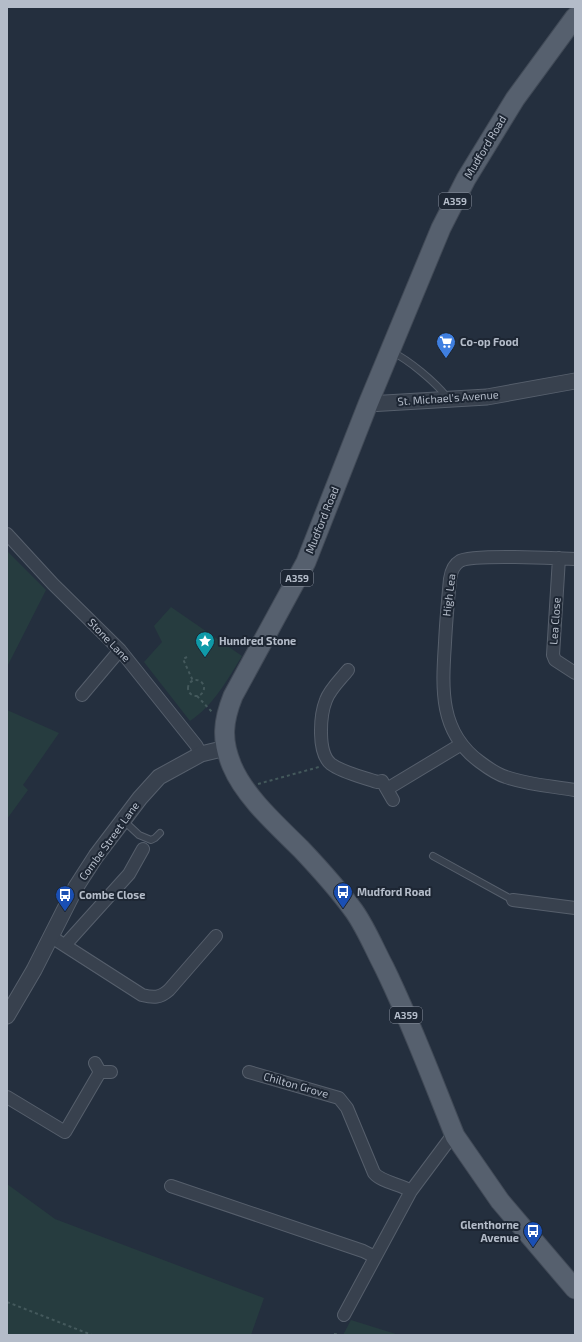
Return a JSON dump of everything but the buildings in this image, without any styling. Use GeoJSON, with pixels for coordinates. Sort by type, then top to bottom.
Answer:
{"type":"FeatureCollection","features":[{"type":"Feature","properties":{"kind":"main road","name":"Mudford Road"},"geometry":{"type":"LineString","coordinates":[[574,1285],[500,1201],[455,1136],[398,995],[363,925],[332,884],[270,818],[245,788],[232,766],[226,748],[225,717],[233,696],[306,562],[368,404],[441,228],[466,178],[515,99],[575,17]]}},
{"type":"Feature","properties":{"kind":"street","name":"St. Michael's Avenue"},"geometry":{"type":"LineString","coordinates":[[368,404],[487,397],[575,381]]}},
{"type":"Feature","properties":{"kind":"street","name":"Stone Lane"},"geometry":{"type":"LineString","coordinates":[[7,534],[53,584],[120,650],[196,745],[201,754]]}},
{"type":"Feature","properties":{"kind":"street","name":"High Lea"},"geometry":{"type":"LineString","coordinates":[[575,559],[465,558],[458,561],[452,568],[448,597],[443,692],[446,712],[460,745],[488,768],[505,777],[575,790]]}},
{"type":"Feature","properties":{"kind":"street","name":"Lea Close"},"geometry":{"type":"LineString","coordinates":[[559,558],[552,655],[555,660],[575,673]]}},
{"type":"Feature","properties":{"kind":"street"},"geometry":{"type":"LineString","coordinates":[[82,695],[120,650]]}},
{"type":"Feature","properties":{"kind":"street"},"geometry":{"type":"LineString","coordinates":[[348,670],[326,699],[322,716],[323,751],[330,764],[382,785],[393,800]]}},
{"type":"Feature","properties":{"kind":"street"},"geometry":{"type":"LineString","coordinates":[[382,785],[460,745]]}},
{"type":"Feature","properties":{"kind":"street","name":"Combe Street Lane"},"geometry":{"type":"LineString","coordinates":[[7,1016],[34,970],[76,887],[96,856],[159,777],[201,754],[226,748]]}},
{"type":"Feature","properties":{"kind":"street"},"geometry":{"type":"LineString","coordinates":[[65,945],[129,874],[143,849]]}},
{"type":"Feature","properties":{"kind":"street"},"geometry":{"type":"LineString","coordinates":[[513,900],[575,908]]}},
{"type":"Feature","properties":{"kind":"street"},"geometry":{"type":"LineString","coordinates":[[50,936],[142,995],[152,997],[162,997],[216,936]]}},
{"type":"Feature","properties":{"kind":"street"},"geometry":{"type":"LineString","coordinates":[[7,1096],[65,1132],[102,1069]]}},
{"type":"Feature","properties":{"kind":"street","name":"Chilton Grove"},"geometry":{"type":"LineString","coordinates":[[249,1072],[339,1098],[347,1108],[377,1177],[401,1185],[411,1191]]}},
{"type":"Feature","properties":{"kind":"street"},"geometry":{"type":"LineString","coordinates":[[344,1315],[411,1191],[449,1140],[455,1136]]}},
{"type":"Feature","properties":{"kind":"street"},"geometry":{"type":"LineString","coordinates":[[171,1186],[363,1251],[375,1257]]}},
{"type":"Feature","properties":{"kind":"lane"},"geometry":{"type":"LineString","coordinates":[[390,351],[403,358],[431,382],[437,384],[449,399]]}},
{"type":"Feature","properties":{"kind":"lane"},"geometry":{"type":"LineString","coordinates":[[124,821],[139,835],[150,840],[155,838],[160,833]]}},
{"type":"Feature","properties":{"kind":"lane"},"geometry":{"type":"LineString","coordinates":[[433,856],[513,900]]}},
{"type":"Feature","properties":{"kind":"path"},"geometry":{"type":"LineString","coordinates":[[187,657],[183,659],[186,669],[193,681]]}},
{"type":"Feature","properties":{"kind":"path"},"geometry":{"type":"LineString","coordinates":[[193,681],[201,682],[204,686],[202,693],[197,696]]}},
{"type":"Feature","properties":{"kind":"path"},"geometry":{"type":"LineString","coordinates":[[193,681],[190,684],[189,691],[192,695],[197,696],[215,716]]}},
{"type":"Feature","properties":{"kind":"path"},"geometry":{"type":"LineString","coordinates":[[245,788],[330,764]]}},
{"type":"Feature","properties":{"kind":"path"},"geometry":{"type":"LineString","coordinates":[[7,1302],[92,1335]]}},
{"type":"Feature","properties":{"kind":"path"},"geometry":{"type":"LineString","coordinates":[[334,1334],[340,1335]]}},
{"type":"Feature","properties":{"kind":"green space"},"geometry":{"type":"Polygon","coordinates":[[[7,551],[46,590],[7,667],[7,551]]]}},
{"type":"Feature","properties":{"kind":"green space"},"geometry":{"type":"Polygon","coordinates":[[[171,607],[242,656],[213,700],[190,721],[144,662],[162,642],[154,626],[171,607]]]}},
{"type":"Feature","properties":{"kind":"green space"},"geometry":{"type":"Polygon","coordinates":[[[7,710],[59,733],[23,785],[28,790],[7,819],[7,710]]]}},
{"type":"Feature","properties":{"kind":"green space"},"geometry":{"type":"Polygon","coordinates":[[[7,1184],[55,1219],[264,1298],[251,1335],[7,1335],[7,1184]]]}},
{"type":"Feature","properties":{"kind":"green space"},"geometry":{"type":"Polygon","coordinates":[[[351,1320],[399,1335],[343,1335],[351,1320]]]}},
{"type":"Feature","properties":{"kind":"place","name":"Co-op Food"},"geometry":{"type":"Point","coordinates":[446,359]}},
{"type":"Feature","properties":{"kind":"place","name":"Hundred Stone"},"geometry":{"type":"Point","coordinates":[205,658]}},
{"type":"Feature","properties":{"kind":"place","name":"Mudford Road"},"geometry":{"type":"Point","coordinates":[343,909]}},
{"type":"Feature","properties":{"kind":"place","name":"Combe Close"},"geometry":{"type":"Point","coordinates":[65,912]}},
{"type":"Feature","properties":{"kind":"place","name":"Glenthorne Avenue"},"geometry":{"type":"Point","coordinates":[533,1248]}}]}
